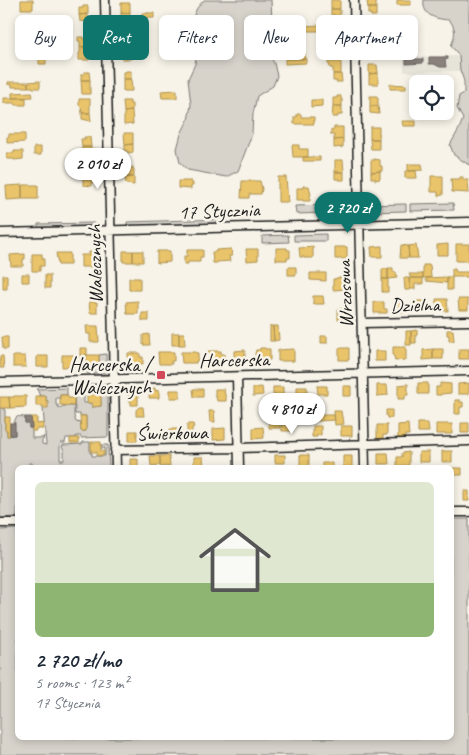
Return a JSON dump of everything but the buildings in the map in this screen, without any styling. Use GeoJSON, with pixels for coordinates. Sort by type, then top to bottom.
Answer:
{"type":"FeatureCollection","features":[{"type":"Feature","properties":{"kind":"street","name":"Walecznych"},"geometry":{"type":"LineString","coordinates":[[105,0],[116,465]]}},
{"type":"Feature","properties":{"kind":"street","name":"Wrzosowa"},"geometry":{"type":"LineString","coordinates":[[354,0],[364,465]]}},
{"type":"Feature","properties":{"kind":"street","name":"17 Stycznia"},"geometry":{"type":"LineString","coordinates":[[0,233],[469,222]]}},
{"type":"Feature","properties":{"kind":"street","name":"Dzielna"},"geometry":{"type":"LineString","coordinates":[[362,323],[469,321]]}},
{"type":"Feature","properties":{"kind":"street","name":"Harcerska"},"geometry":{"type":"LineString","coordinates":[[0,382],[469,371]]}},
{"type":"Feature","properties":{"kind":"street"},"geometry":{"type":"LineString","coordinates":[[238,377],[239,465]]}},
{"type":"Feature","properties":{"kind":"street","name":"Świerkowa"},"geometry":{"type":"LineString","coordinates":[[115,450],[469,441]]}},
{"type":"Feature","properties":{"kind":"street"},"geometry":{"type":"LineString","coordinates":[[454,512],[469,512]]}},
{"type":"Feature","properties":{"kind":"street"},"geometry":{"type":"LineString","coordinates":[[0,523],[15,523]]}},
{"type":"Feature","properties":{"kind":"shaded area"},"geometry":{"type":"Polygon","coordinates":[[[204,0],[271,0],[272,15],[244,15],[244,60],[272,60],[277,76],[273,86],[257,96],[253,114],[252,134],[238,171],[226,177],[188,170],[180,163],[177,149],[181,134],[188,120],[191,105],[188,79],[196,60],[234,60],[234,15],[194,15],[204,0]]]}},
{"type":"Feature","properties":{"kind":"shaded area"},"geometry":{"type":"Polygon","coordinates":[[[424,0],[469,0],[469,165],[454,155],[450,145],[463,119],[457,108],[459,96],[464,93],[464,81],[460,70],[459,55],[451,46],[454,29],[449,20],[431,16],[425,10],[424,0]]]}},
{"type":"Feature","properties":{"kind":"shaded area"},"geometry":{"type":"Polygon","coordinates":[[[461,56],[462,71],[404,72],[404,60],[418,60],[418,57],[461,56]]]}},
{"type":"Feature","properties":{"kind":"shaded area"},"geometry":{"type":"Polygon","coordinates":[[[453,203],[454,210],[410,211],[410,204],[453,203]]]}},
{"type":"Feature","properties":{"kind":"shaded area"},"geometry":{"type":"Polygon","coordinates":[[[406,204],[406,211],[368,212],[367,205],[406,204]]]}},
{"type":"Feature","properties":{"kind":"shaded area"},"geometry":{"type":"Polygon","coordinates":[[[327,205],[328,213],[296,214],[295,206],[327,205]]]}},
{"type":"Feature","properties":{"kind":"shaded area"},"geometry":{"type":"Polygon","coordinates":[[[225,219],[224,223],[127,226],[127,222],[225,219]]]}},
{"type":"Feature","properties":{"kind":"shaded area"},"geometry":{"type":"Polygon","coordinates":[[[94,223],[94,226],[39,228],[38,226],[38,224],[94,223]]]}},
{"type":"Feature","properties":{"kind":"shaded area"},"geometry":{"type":"Polygon","coordinates":[[[326,234],[326,241],[294,241],[294,235],[326,234]]]}},
{"type":"Feature","properties":{"kind":"shaded area"},"geometry":{"type":"Polygon","coordinates":[[[288,235],[289,242],[262,243],[262,236],[288,235]]]}},
{"type":"Feature","properties":{"kind":"shaded area"},"geometry":{"type":"Polygon","coordinates":[[[106,354],[107,373],[87,373],[87,366],[99,366],[99,355],[106,354]]]}},
{"type":"Feature","properties":{"kind":"shaded area"},"geometry":{"type":"Polygon","coordinates":[[[95,386],[90,393],[84,394],[84,403],[92,403],[92,407],[101,406],[100,386],[108,389],[108,437],[81,438],[81,436],[76,436],[76,438],[66,438],[65,443],[60,445],[60,460],[64,460],[63,445],[90,442],[90,453],[92,453],[92,456],[105,456],[105,448],[101,448],[101,445],[108,445],[109,465],[32,465],[29,463],[29,465],[15,465],[15,517],[0,518],[0,408],[5,408],[7,436],[15,435],[16,418],[25,417],[25,423],[29,423],[29,428],[32,428],[32,438],[43,438],[44,436],[42,444],[46,445],[43,408],[48,401],[46,401],[46,396],[40,396],[37,389],[67,388],[67,395],[60,395],[60,398],[56,398],[56,405],[60,408],[74,406],[74,416],[76,422],[81,423],[81,431],[86,431],[86,416],[75,414],[73,392],[73,388],[80,388],[80,392],[85,391],[85,387],[95,386]]]}},
{"type":"Feature","properties":{"kind":"shaded area"},"geometry":{"type":"Polygon","coordinates":[[[454,519],[469,519],[469,755],[0,755],[0,530],[15,529],[15,740],[454,740],[454,519]]]}},
{"type":"Feature","properties":{"kind":"place","name":"Harcerska / Walecznych"},"geometry":{"type":"Point","coordinates":[161,375]}}]}
